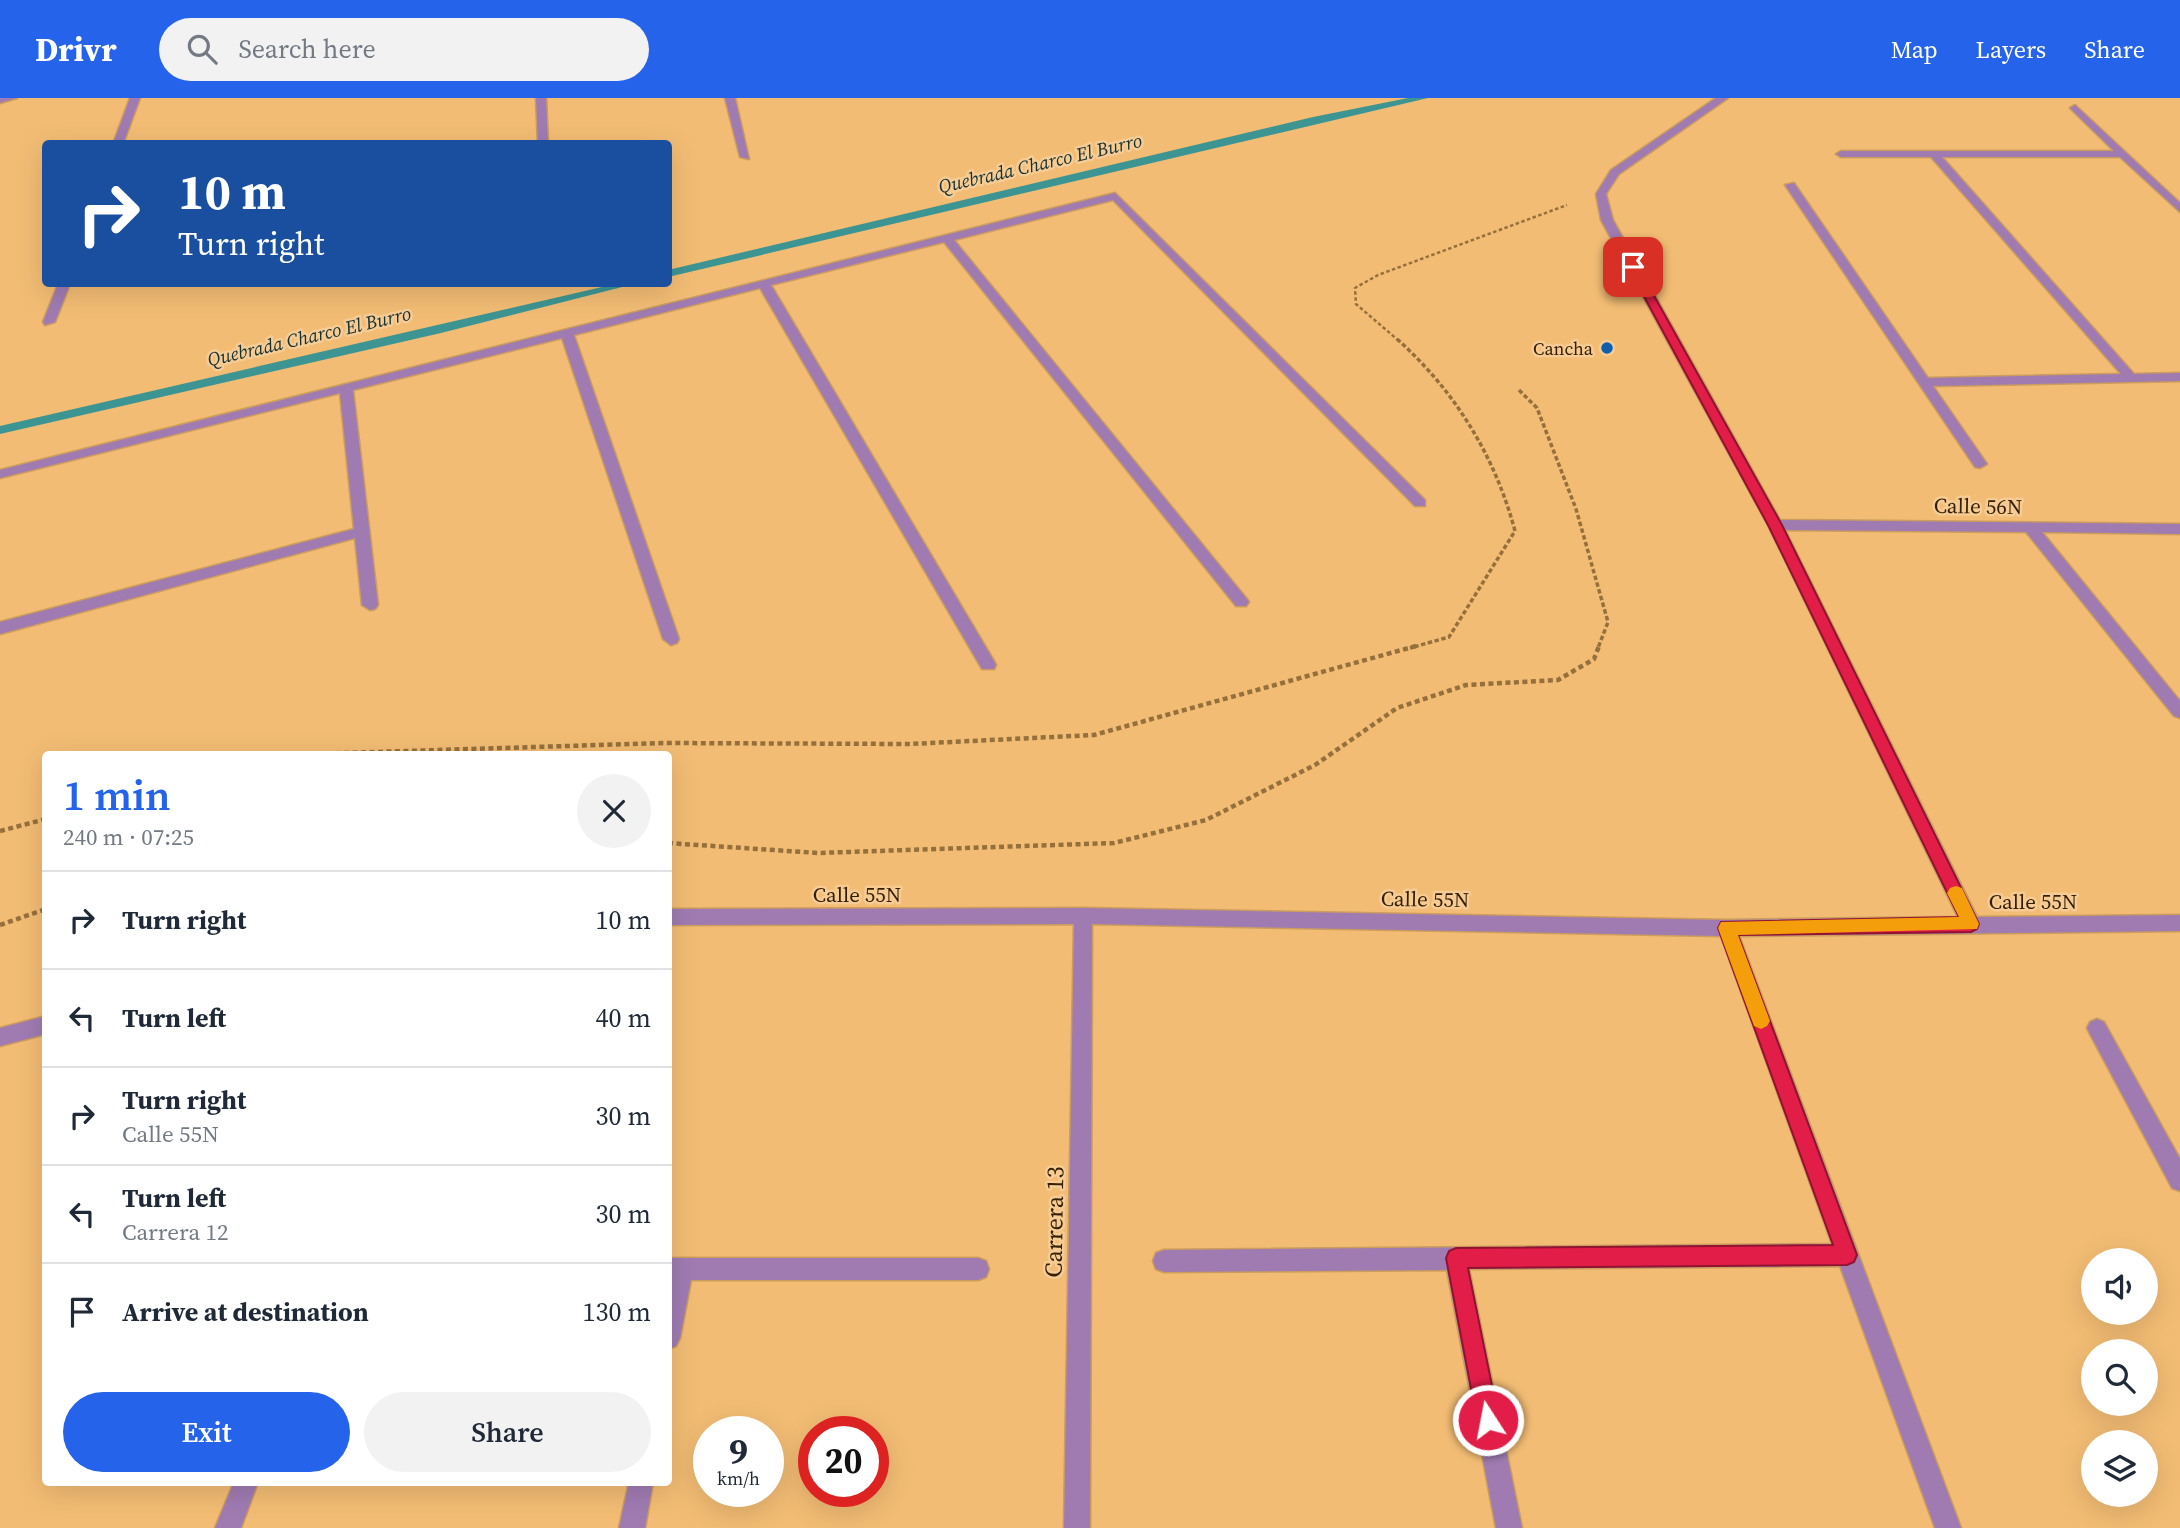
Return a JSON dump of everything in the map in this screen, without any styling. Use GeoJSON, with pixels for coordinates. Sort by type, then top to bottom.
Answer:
{"type":"FeatureCollection","features":[{"type":"Feature","properties":{"kind":"street"},"geometry":{"type":"LineString","coordinates":[[0,100],[12,98]]}},
{"type":"Feature","properties":{"kind":"street"},"geometry":{"type":"LineString","coordinates":[[119,140],[135,98]]}},
{"type":"Feature","properties":{"kind":"street"},"geometry":{"type":"LineString","coordinates":[[541,98],[543,140]]}},
{"type":"Feature","properties":{"kind":"street"},"geometry":{"type":"LineString","coordinates":[[730,98],[745,157]]}},
{"type":"Feature","properties":{"kind":"street"},"geometry":{"type":"LineString","coordinates":[[1723,98],[1615,172],[1601,194],[1607,220],[1775,525],[1971,924]]}},
{"type":"Feature","properties":{"kind":"street"},"geometry":{"type":"LineString","coordinates":[[2075,108],[2180,209]]}},
{"type":"Feature","properties":{"kind":"street"},"geometry":{"type":"LineString","coordinates":[[1841,154],[2122,154]]}},
{"type":"Feature","properties":{"kind":"street"},"geometry":{"type":"LineString","coordinates":[[1934,154],[2131,378]]}},
{"type":"Feature","properties":{"kind":"street"},"geometry":{"type":"LineString","coordinates":[[1790,186],[1980,464]]}},
{"type":"Feature","properties":{"kind":"street"},"geometry":{"type":"LineString","coordinates":[[0,474],[1115,196],[1420,503]]}},
{"type":"Feature","properties":{"kind":"street"},"geometry":{"type":"LineString","coordinates":[[947,238],[1241,602]]}},
{"type":"Feature","properties":{"kind":"street"},"geometry":{"type":"LineString","coordinates":[[764,284],[988,665]]}},
{"type":"Feature","properties":{"kind":"street"},"geometry":{"type":"LineString","coordinates":[[49,322],[63,287]]}},
{"type":"Feature","properties":{"kind":"street"},"geometry":{"type":"LineString","coordinates":[[567,333],[671,639]]}},
{"type":"Feature","properties":{"kind":"street"},"geometry":{"type":"LineString","coordinates":[[1925,382],[2180,377]]}},
{"type":"Feature","properties":{"kind":"street"},"geometry":{"type":"LineString","coordinates":[[346,386],[370,606]]}},
{"type":"Feature","properties":{"kind":"street","name":"Calle 56N"},"geometry":{"type":"LineString","coordinates":[[1775,525],[2180,529]]}},
{"type":"Feature","properties":{"kind":"street"},"geometry":{"type":"LineString","coordinates":[[2030,527],[2180,712]]}},
{"type":"Feature","properties":{"kind":"street"},"geometry":{"type":"LineString","coordinates":[[0,628],[360,532]]}},
{"type":"Feature","properties":{"kind":"street","name":"Calle 55N"},"geometry":{"type":"LineString","coordinates":[[672,917],[1083,916],[1727,928],[2180,923]]}},
{"type":"Feature","properties":{"kind":"street","name":"Carrera 13"},"geometry":{"type":"LineString","coordinates":[[1077,1528],[1083,916]]}},
{"type":"Feature","properties":{"kind":"street"},"geometry":{"type":"LineString","coordinates":[[1727,928],[1948,1528]]}},
{"type":"Feature","properties":{"kind":"street"},"geometry":{"type":"LineString","coordinates":[[0,1037],[42,1026]]}},
{"type":"Feature","properties":{"kind":"street"},"geometry":{"type":"LineString","coordinates":[[2096,1028],[2180,1180]]}},
{"type":"Feature","properties":{"kind":"street"},"geometry":{"type":"LineString","coordinates":[[1164,1261],[1847,1255]]}},
{"type":"Feature","properties":{"kind":"street"},"geometry":{"type":"LineString","coordinates":[[1456,1258],[1508,1528]]}},
{"type":"Feature","properties":{"kind":"street"},"geometry":{"type":"LineString","coordinates":[[672,1299],[675,1269],[978,1269]]}},
{"type":"Feature","properties":{"kind":"street"},"geometry":{"type":"LineString","coordinates":[[228,1528],[244,1486]]}},
{"type":"Feature","properties":{"kind":"street"},"geometry":{"type":"LineString","coordinates":[[632,1528],[640,1486]]}},
{"type":"Feature","properties":{"kind":"path"},"geometry":{"type":"LineString","coordinates":[[406,751],[663,743],[910,744],[1094,736],[1449,637],[1516,531],[1510,509],[1479,437],[1438,380],[1356,304],[1355,288],[1378,275],[1423,257],[1601,194]]}},
{"type":"Feature","properties":{"kind":"path"},"geometry":{"type":"LineString","coordinates":[[672,843],[818,853],[1114,843],[1206,820],[1315,765],[1397,708],[1466,685],[1558,680],[1594,659],[1608,622],[1576,509],[1537,408],[1520,390]]}},
{"type":"Feature","properties":{"kind":"path"},"geometry":{"type":"LineString","coordinates":[[0,831],[42,820]]}},
{"type":"Feature","properties":{"kind":"path"},"geometry":{"type":"LineString","coordinates":[[0,925],[42,910]]}},
{"type":"Feature","properties":{"kind":"waterway","name":"Quebrada Charco El Burro"},"geometry":{"type":"LineString","coordinates":[[672,273],[1313,120],[1423,98]]}},
{"type":"Feature","properties":{"kind":"waterway","name":"Quebrada Charco El Burro"},"geometry":{"type":"LineString","coordinates":[[0,430],[616,287]]}},
{"type":"Feature","properties":{"kind":"slow traffic"},"geometry":{"type":"LineString","coordinates":[[1761,1021],[1727,928],[1971,924],[1956,893]]}},
{"type":"Feature","properties":{"kind":"place","name":"Cancha"},"geometry":{"type":"Point","coordinates":[1607,348]}},
{"type":"Feature","properties":{"kind":"route"},"geometry":{"type":"LineString","coordinates":[[1488,1420],[1456,1258],[1847,1255],[1727,928],[1971,924],[1775,525],[1633,267]]}}]}
